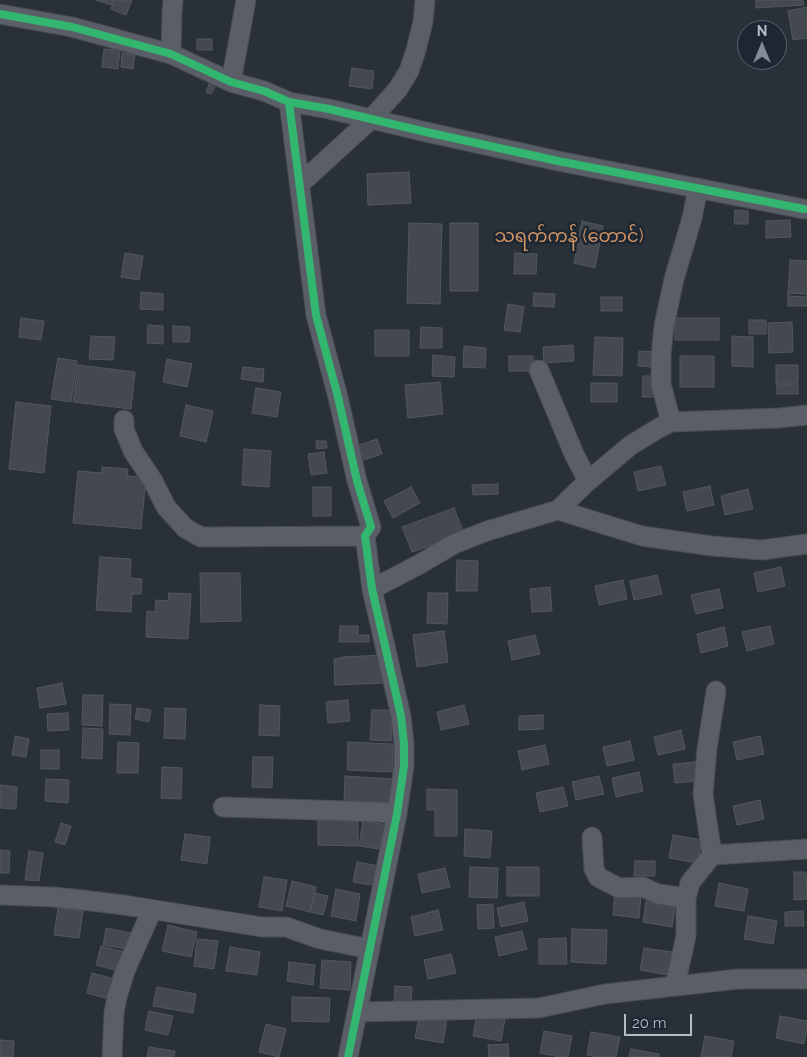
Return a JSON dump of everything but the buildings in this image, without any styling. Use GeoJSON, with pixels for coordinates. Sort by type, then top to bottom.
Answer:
{"type":"FeatureCollection","features":[{"type":"Feature","properties":{"kind":"street"},"geometry":{"type":"LineString","coordinates":[[170,54],[173,0]]}},
{"type":"Feature","properties":{"kind":"street"},"geometry":{"type":"LineString","coordinates":[[231,82],[246,0]]}},
{"type":"Feature","properties":{"kind":"street"},"geometry":{"type":"LineString","coordinates":[[300,184],[371,119],[398,89],[409,71],[416,50],[424,22],[425,0]]}},
{"type":"Feature","properties":{"kind":"street"},"geometry":{"type":"LineString","coordinates":[[2,15],[72,27],[170,54],[231,82],[264,91],[290,102],[549,159],[804,209]]}},
{"type":"Feature","properties":{"kind":"street"},"geometry":{"type":"LineString","coordinates":[[290,102],[316,315],[338,397],[357,481],[371,526],[365,536],[372,589],[401,716],[403,735],[404,766],[397,814],[348,1057]]}},
{"type":"Feature","properties":{"kind":"street"},"geometry":{"type":"LineString","coordinates":[[671,422],[661,384],[664,326],[674,279],[692,218],[698,188]]}},
{"type":"Feature","properties":{"kind":"street"},"geometry":{"type":"LineString","coordinates":[[539,370],[574,454],[588,481]]}},
{"type":"Feature","properties":{"kind":"street"},"geometry":{"type":"LineString","coordinates":[[372,589],[454,544],[487,531],[558,510],[588,481],[631,445],[671,422],[779,418],[807,415]]}},
{"type":"Feature","properties":{"kind":"street"},"geometry":{"type":"LineString","coordinates":[[124,420],[124,429],[134,452],[153,481],[166,507],[185,528],[201,537],[365,536]]}},
{"type":"Feature","properties":{"kind":"street"},"geometry":{"type":"LineString","coordinates":[[558,510],[642,536],[712,546],[762,550],[807,544]]}},
{"type":"Feature","properties":{"kind":"street"},"geometry":{"type":"LineString","coordinates":[[675,986],[686,936],[686,898],[690,883],[712,855],[703,794],[716,691]]}},
{"type":"Feature","properties":{"kind":"street"},"geometry":{"type":"LineString","coordinates":[[223,807],[397,814]]}},
{"type":"Feature","properties":{"kind":"street"},"geometry":{"type":"LineString","coordinates":[[592,836],[594,869],[598,877],[619,888],[644,887],[658,894],[686,898]]}},
{"type":"Feature","properties":{"kind":"street"},"geometry":{"type":"LineString","coordinates":[[712,855],[807,848]]}},
{"type":"Feature","properties":{"kind":"street"},"geometry":{"type":"LineString","coordinates":[[0,895],[53,896],[262,927],[286,927],[320,939],[370,949]]}},
{"type":"Feature","properties":{"kind":"street"},"geometry":{"type":"LineString","coordinates":[[112,1057],[114,1013],[117,998],[125,971],[152,910]]}},
{"type":"Feature","properties":{"kind":"street"},"geometry":{"type":"LineString","coordinates":[[357,1012],[538,1008],[605,994],[738,979],[807,979]]}},
{"type":"Feature","properties":{"kind":"cycle path"},"geometry":{"type":"LineString","coordinates":[[0,14],[72,27],[171,54],[231,82],[264,91],[289,102],[316,315],[338,397],[357,481],[371,527],[365,536],[372,589],[401,716],[404,744],[404,766],[397,814],[348,1057]]}},
{"type":"Feature","properties":{"kind":"cycle path"},"geometry":{"type":"LineString","coordinates":[[289,102],[329,109],[558,161],[804,209]]}},
{"type":"Feature","properties":{"kind":"district","name":"သရက်ကန် (တောင်)"},"geometry":{"type":"Point","coordinates":[569,237]}}]}
